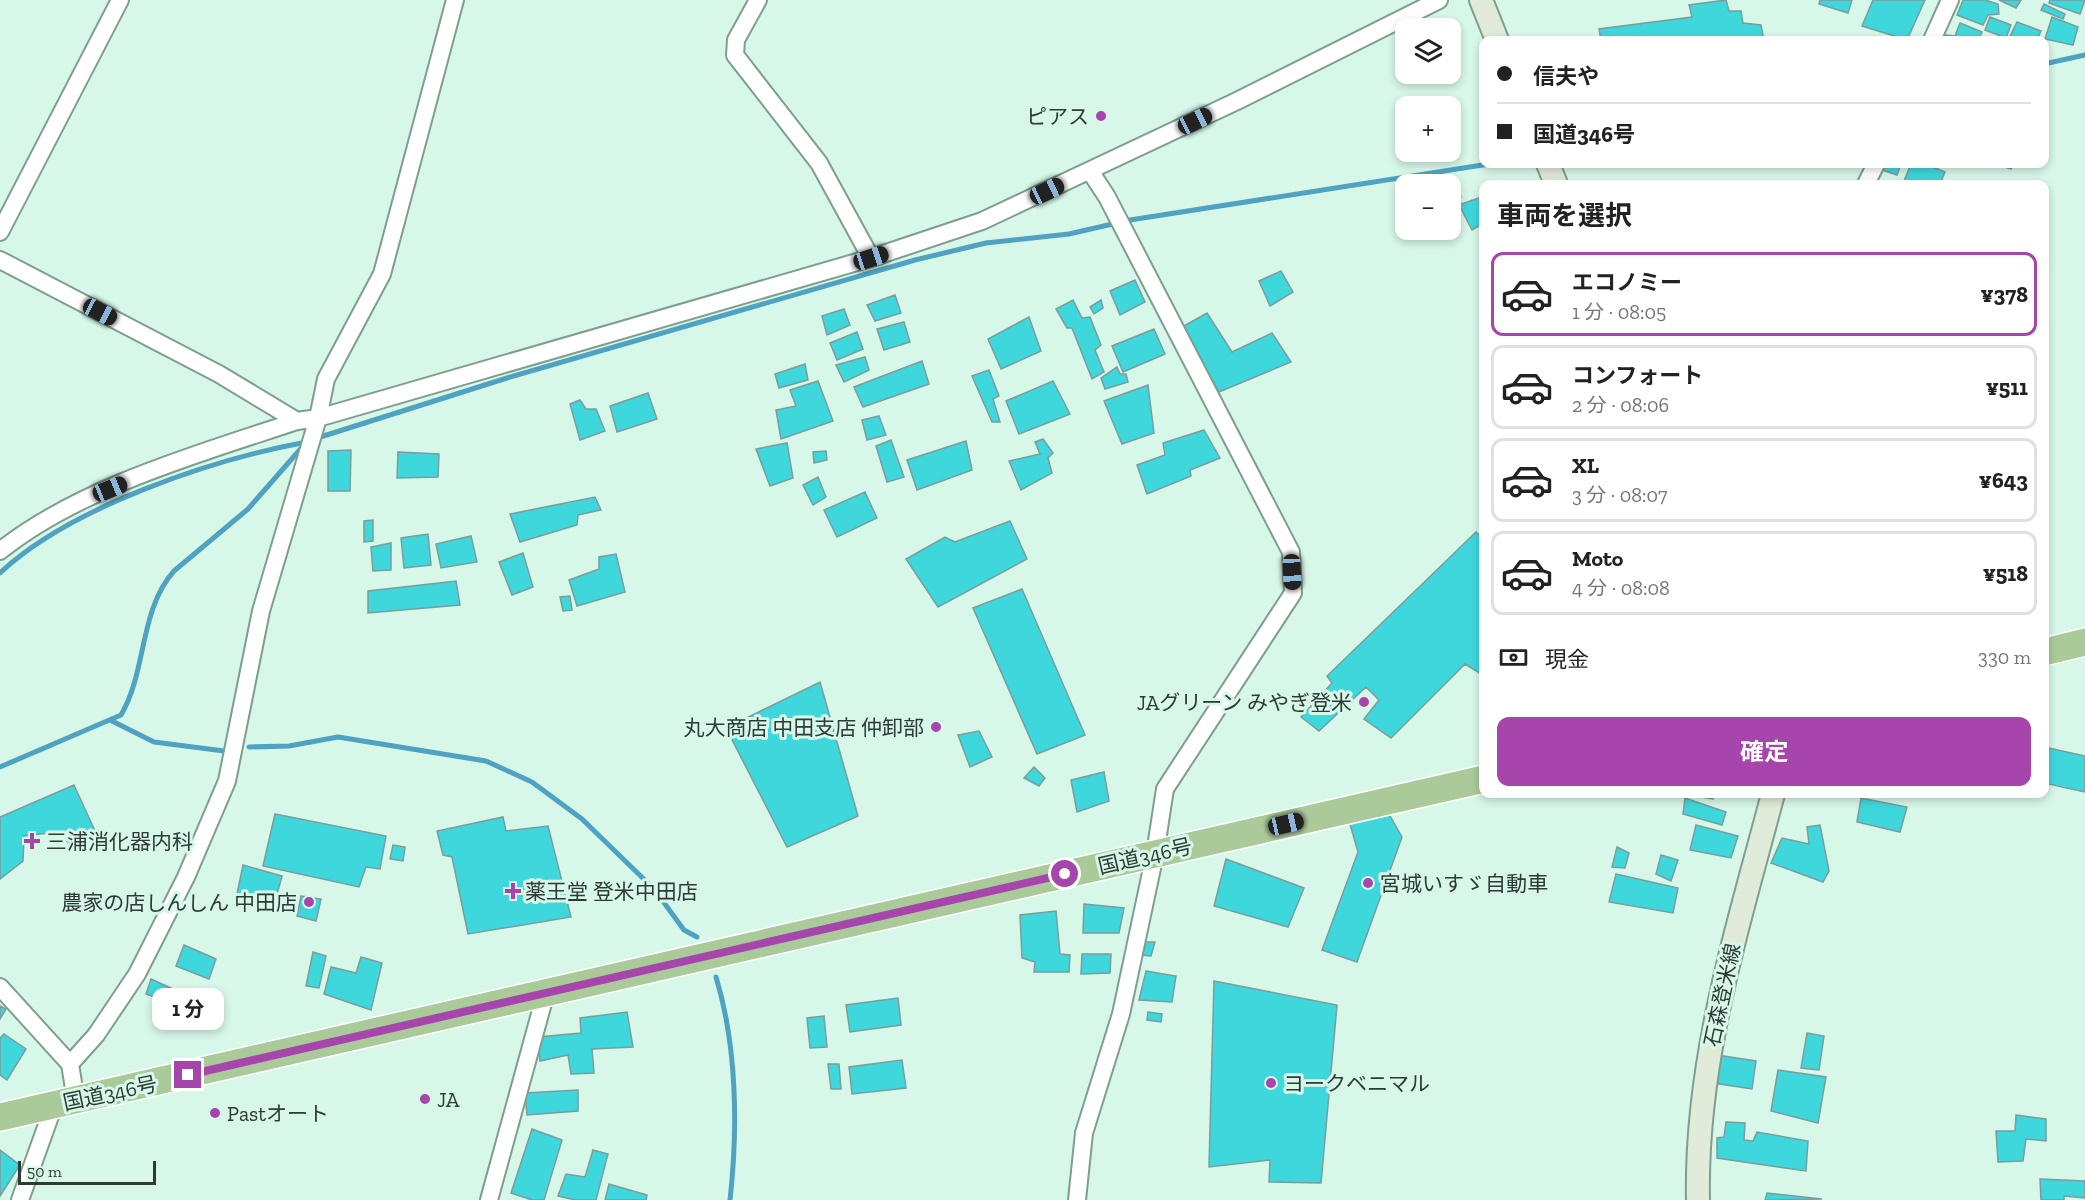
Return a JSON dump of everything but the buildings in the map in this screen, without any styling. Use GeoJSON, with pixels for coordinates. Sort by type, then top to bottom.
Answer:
{"type":"FeatureCollection","features":[{"type":"Feature","properties":{"kind":"highway"},"geometry":{"type":"LineString","coordinates":[[2049,650],[2085,642]]}},
{"type":"Feature","properties":{"kind":"highway","name":"国道346号"},"geometry":{"type":"LineString","coordinates":[[0,1117],[1479,780]]}},
{"type":"Feature","properties":{"kind":"main road"},"geometry":{"type":"LineString","coordinates":[[1481,0],[1495,36]]}},
{"type":"Feature","properties":{"kind":"main road","name":"石森登米線"},"geometry":{"type":"LineString","coordinates":[[1698,1200],[1701,1120],[1713,1029],[1723,980],[1772,798]]}},
{"type":"Feature","properties":{"kind":"street"},"geometry":{"type":"LineString","coordinates":[[0,232],[120,0]]}},
{"type":"Feature","properties":{"kind":"street"},"geometry":{"type":"LineString","coordinates":[[20,1200],[65,1103],[70,1064],[96,1035],[136,974],[186,877],[227,781],[261,611],[318,418],[326,379],[382,274],[455,0]]}},
{"type":"Feature","properties":{"kind":"street"},"geometry":{"type":"LineString","coordinates":[[758,0],[736,40],[735,55],[819,163],[871,258]]}},
{"type":"Feature","properties":{"kind":"street"},"geometry":{"type":"LineString","coordinates":[[0,551],[88,498],[175,462],[297,421],[318,418],[871,258],[982,221],[1090,171],[1439,0]]}},
{"type":"Feature","properties":{"kind":"street"},"geometry":{"type":"LineString","coordinates":[[1934,36],[1950,0]]}},
{"type":"Feature","properties":{"kind":"street"},"geometry":{"type":"LineString","coordinates":[[1077,1200],[1084,1133],[1121,1014],[1155,854],[1165,789],[1293,593],[1291,552],[1107,197],[1090,171]]}},
{"type":"Feature","properties":{"kind":"street"},"geometry":{"type":"LineString","coordinates":[[0,260],[219,374],[297,421]]}},
{"type":"Feature","properties":{"kind":"street"},"geometry":{"type":"LineString","coordinates":[[0,987],[70,1064]]}},
{"type":"Feature","properties":{"kind":"street"},"geometry":{"type":"LineString","coordinates":[[489,1200],[546,992]]}},
{"type":"Feature","properties":{"kind":"waterway"},"geometry":{"type":"LineString","coordinates":[[2049,63],[2085,55]]}},
{"type":"Feature","properties":{"kind":"waterway"},"geometry":{"type":"LineString","coordinates":[[314,439],[507,378],[915,260],[986,243],[1069,234],[1130,220],[1479,166]]}},
{"type":"Feature","properties":{"kind":"waterway"},"geometry":{"type":"LineString","coordinates":[[0,573],[29,549],[64,527],[144,489],[229,460],[307,442]]}},
{"type":"Feature","properties":{"kind":"waterway"},"geometry":{"type":"LineString","coordinates":[[0,767],[121,715],[135,679],[149,622],[163,587],[174,571],[248,509],[304,445]]}},
{"type":"Feature","properties":{"kind":"waterway"},"geometry":{"type":"LineString","coordinates":[[112,721],[154,742],[224,751]]}},
{"type":"Feature","properties":{"kind":"waterway"},"geometry":{"type":"LineString","coordinates":[[249,747],[289,746],[338,737],[486,761],[532,782],[582,819],[654,889],[684,930],[697,937]]}},
{"type":"Feature","properties":{"kind":"waterway"},"geometry":{"type":"LineString","coordinates":[[716,977],[728,1031],[734,1087],[733,1173],[730,1200]]}},
{"type":"Feature","properties":{"kind":"place","name":"ピアス"},"geometry":{"type":"Point","coordinates":[1101,116]}},
{"type":"Feature","properties":{"kind":"place","name":"JAグリーン みやぎ登米"},"geometry":{"type":"Point","coordinates":[1364,702]}},
{"type":"Feature","properties":{"kind":"place","name":"丸大商店 中田支店 仲卸部"},"geometry":{"type":"Point","coordinates":[936,727]}},
{"type":"Feature","properties":{"kind":"place","name":"三浦消化器内科"},"geometry":{"type":"Point","coordinates":[32,841]}},
{"type":"Feature","properties":{"kind":"place","name":"宮城いすゞ自動車"},"geometry":{"type":"Point","coordinates":[1368,883]}},
{"type":"Feature","properties":{"kind":"place","name":"薬王堂 登米中田店"},"geometry":{"type":"Point","coordinates":[513,891]}},
{"type":"Feature","properties":{"kind":"place","name":"農家の店しんしん 中田店"},"geometry":{"type":"Point","coordinates":[309,902]}},
{"type":"Feature","properties":{"kind":"place","name":"ヨークベニマル"},"geometry":{"type":"Point","coordinates":[1271,1083]}},
{"type":"Feature","properties":{"kind":"place","name":"JA"},"geometry":{"type":"Point","coordinates":[425,1099]}},
{"type":"Feature","properties":{"kind":"place","name":"Pastオート"},"geometry":{"type":"Point","coordinates":[215,1113]}},
{"type":"Feature","properties":{"kind":"route"},"geometry":{"type":"LineString","coordinates":[[188,1075],[1065,874]]}}]}
